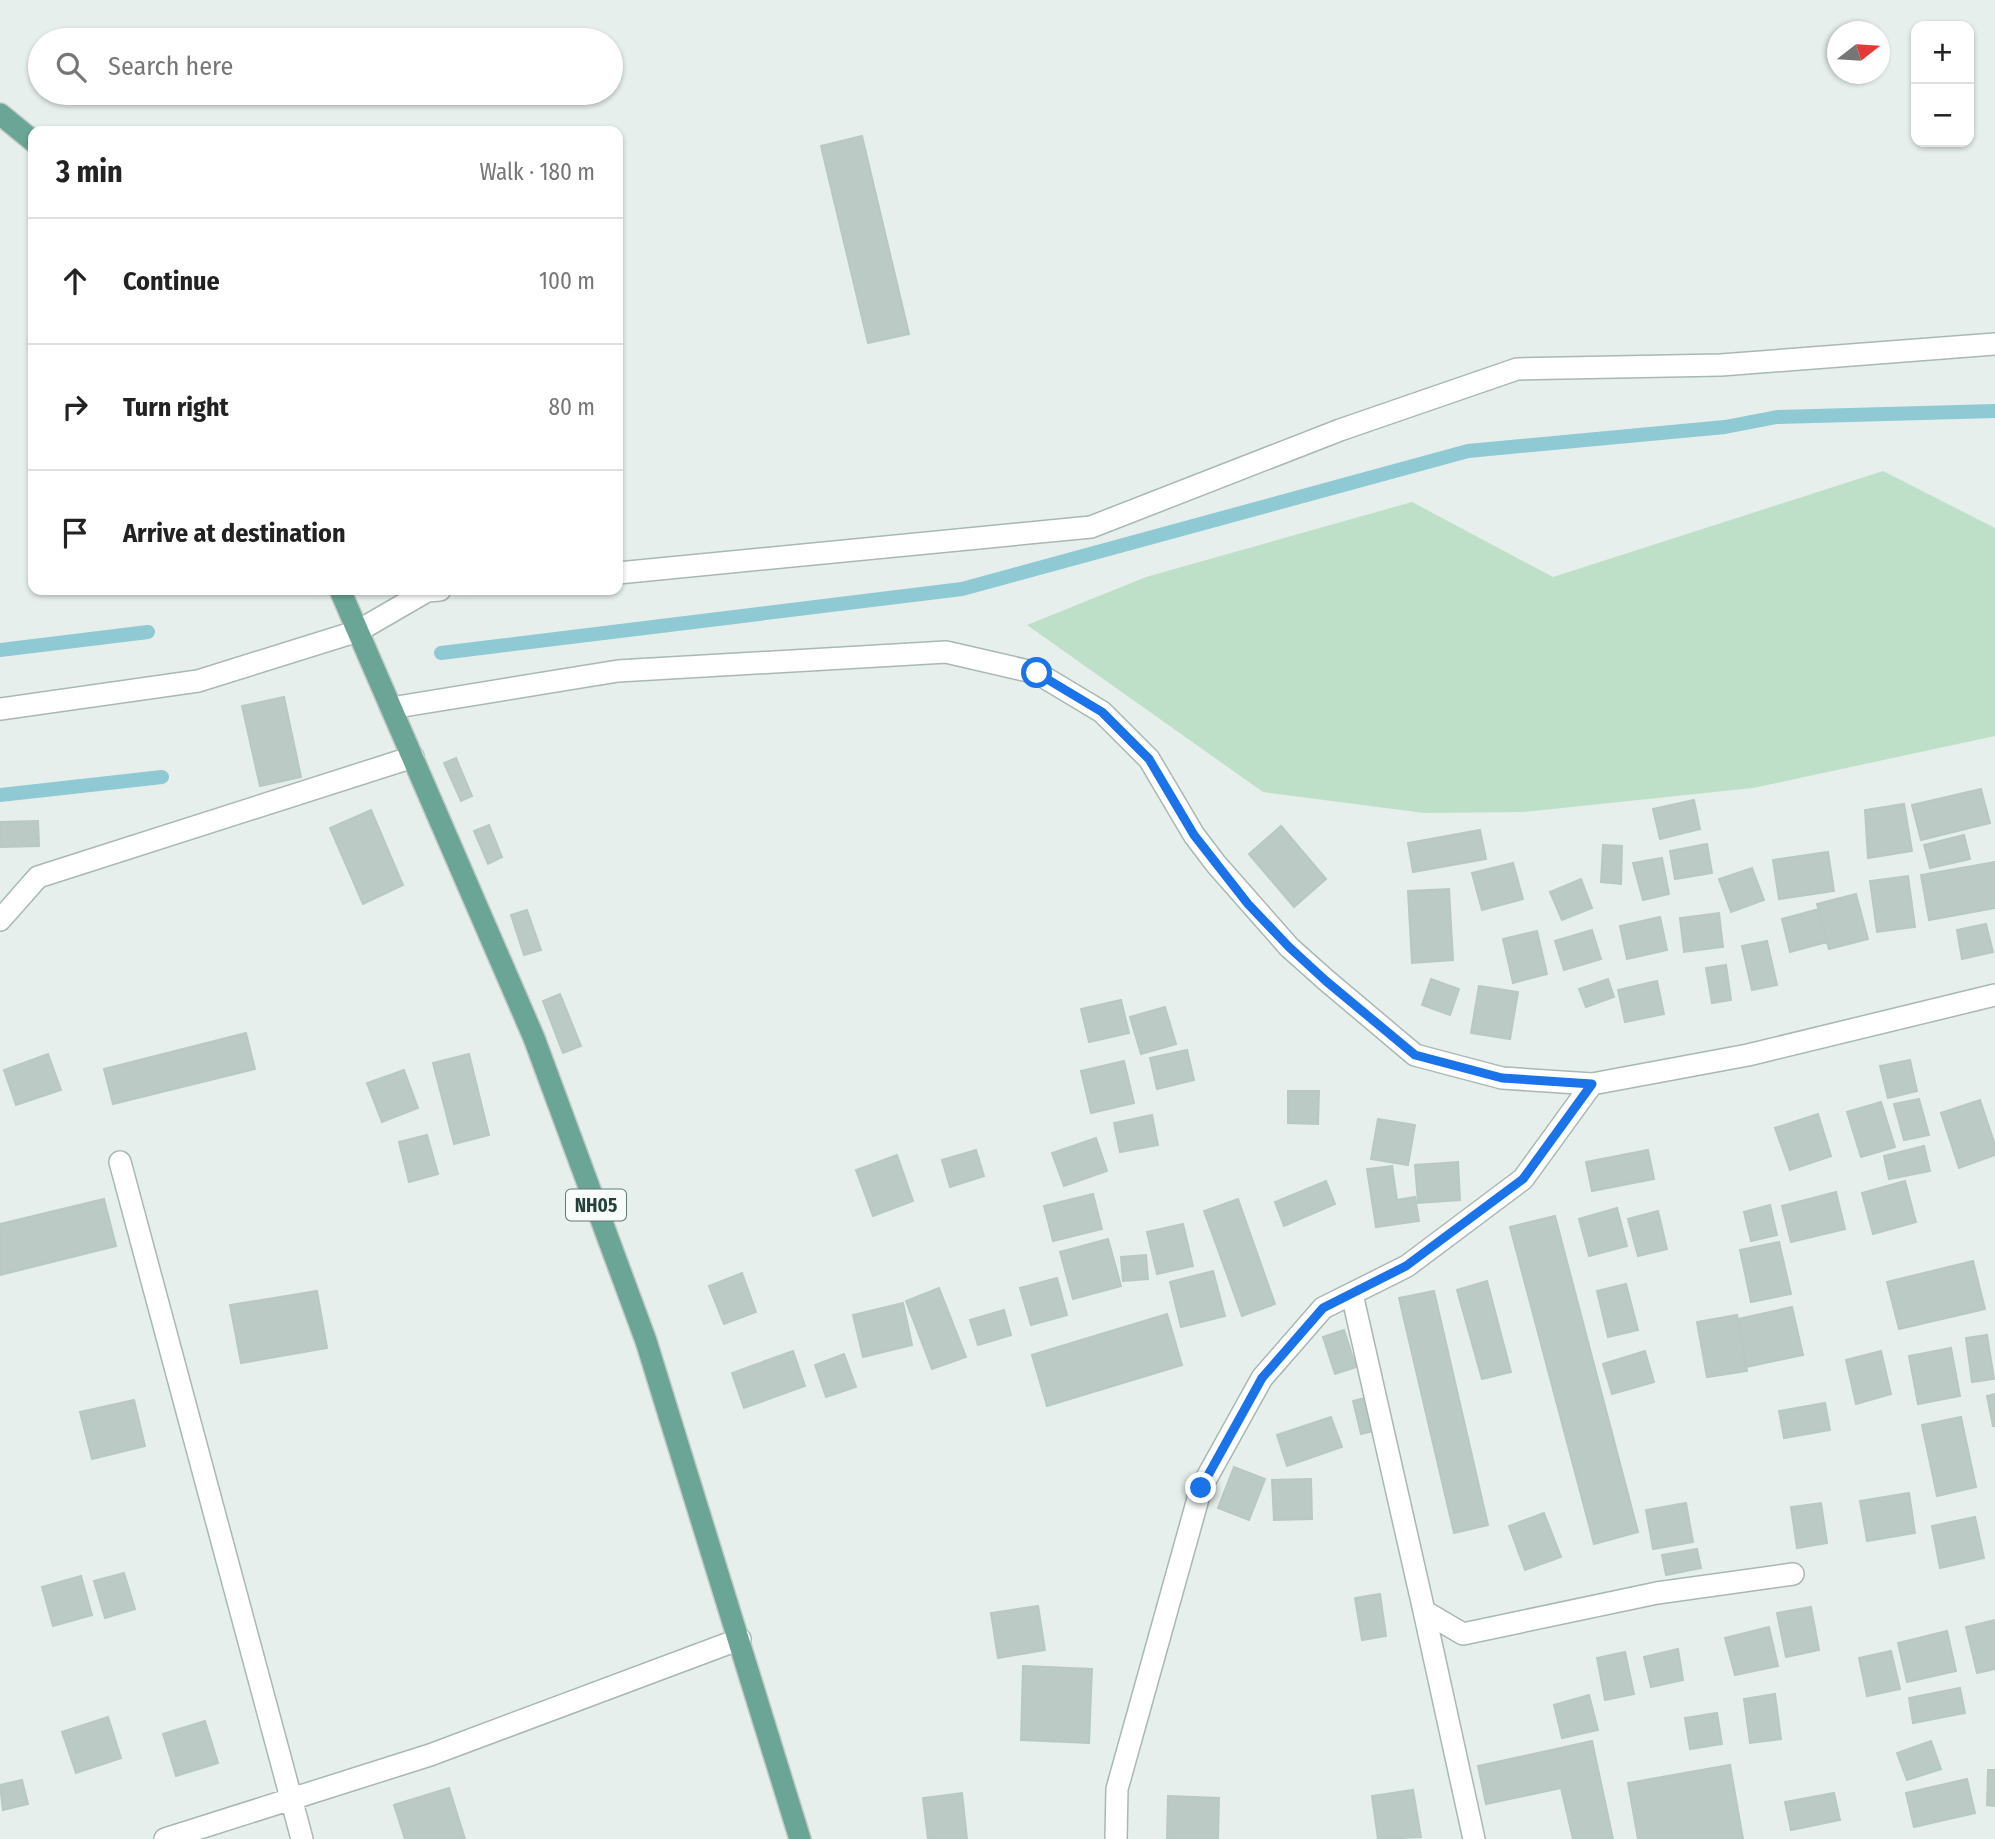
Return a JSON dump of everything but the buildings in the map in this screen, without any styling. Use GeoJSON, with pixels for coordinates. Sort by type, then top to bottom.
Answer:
{"type":"FeatureCollection","features":[{"type":"Feature","properties":{"kind":"main road"},"geometry":{"type":"LineString","coordinates":[[0,114],[28,137]]}},
{"type":"Feature","properties":{"kind":"main road","name":"NH05"},"geometry":{"type":"LineString","coordinates":[[342,595],[534,1038],[646,1341],[800,1839]]}},
{"type":"Feature","properties":{"kind":"street"},"geometry":{"type":"LineString","coordinates":[[623,573],[1091,527],[1340,430],[1517,369],[1721,365],[1995,344]]}},
{"type":"Feature","properties":{"kind":"street"},"geometry":{"type":"LineString","coordinates":[[0,709],[198,681],[358,631],[420,595]]}},
{"type":"Feature","properties":{"kind":"street"},"geometry":{"type":"LineString","coordinates":[[391,708],[618,671],[946,652],[1037,673],[1102,712],[1149,759],[1194,835],[1248,904],[1326,981],[1415,1055],[1502,1078],[1592,1084],[1748,1055],[1995,995]]}},
{"type":"Feature","properties":{"kind":"street"},"geometry":{"type":"LineString","coordinates":[[0,920],[38,877],[412,757]]}},
{"type":"Feature","properties":{"kind":"street"},"geometry":{"type":"LineString","coordinates":[[1116,1839],[1117,1789],[1201,1488],[1262,1378],[1323,1308],[1406,1266],[1523,1179],[1592,1084]]}},
{"type":"Feature","properties":{"kind":"street"},"geometry":{"type":"LineString","coordinates":[[120,1163],[302,1839]]}},
{"type":"Feature","properties":{"kind":"street"},"geometry":{"type":"LineString","coordinates":[[1352,1294],[1474,1839]]}},
{"type":"Feature","properties":{"kind":"street"},"geometry":{"type":"LineString","coordinates":[[1424,1611],[1463,1634],[1657,1594],[1793,1574]]}},
{"type":"Feature","properties":{"kind":"street"},"geometry":{"type":"LineString","coordinates":[[165,1839],[430,1755],[740,1639]]}},
{"type":"Feature","properties":{"kind":"green space"},"geometry":{"type":"Polygon","coordinates":[[[1883,471],[1995,528],[1995,736],[1753,788],[1523,812],[1424,813],[1263,792],[1027,625],[1146,577],[1412,502],[1553,577],[1883,471]]]}},
{"type":"Feature","properties":{"kind":"waterway"},"geometry":{"type":"LineString","coordinates":[[441,653],[962,589],[1468,451],[1725,427],[1777,417],[1995,411]]}},
{"type":"Feature","properties":{"kind":"waterway"},"geometry":{"type":"LineString","coordinates":[[0,650],[148,632]]}},
{"type":"Feature","properties":{"kind":"waterway"},"geometry":{"type":"LineString","coordinates":[[0,795],[162,777]]}},
{"type":"Feature","properties":{"kind":"route"},"geometry":{"type":"LineString","coordinates":[[1037,673],[1102,712],[1149,759],[1194,835],[1248,904],[1326,981],[1415,1055],[1502,1078],[1592,1084],[1523,1179],[1406,1266],[1323,1308],[1262,1378],[1201,1488]]}}]}
